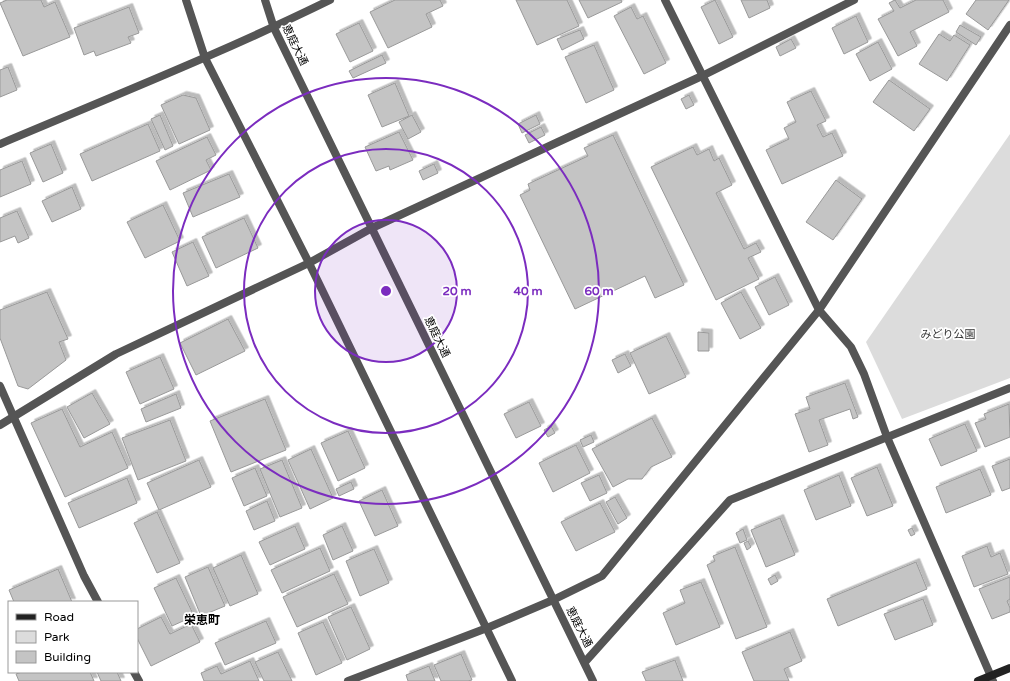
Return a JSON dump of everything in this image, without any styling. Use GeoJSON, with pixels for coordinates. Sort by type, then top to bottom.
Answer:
{"type":"FeatureCollection","features":[{"type":"Feature","properties":{"kind":"main road"},"geometry":{"type":"LineString","coordinates":[[978,681],[992,678],[1010,668]]}},
{"type":"Feature","properties":{"kind":"street"},"geometry":{"type":"LineString","coordinates":[[186,0],[205,58],[309,263],[512,681]]}},
{"type":"Feature","properties":{"kind":"street","name":"恵庭大通"},"geometry":{"type":"LineString","coordinates":[[265,0],[274,28],[593,681]]}},
{"type":"Feature","properties":{"kind":"street"},"geometry":{"type":"LineString","coordinates":[[0,144],[274,28],[330,0]]}},
{"type":"Feature","properties":{"kind":"street"},"geometry":{"type":"LineString","coordinates":[[665,0],[819,310],[851,346],[864,374],[887,437],[992,678]]}},
{"type":"Feature","properties":{"kind":"street"},"geometry":{"type":"LineString","coordinates":[[0,425],[116,354],[309,263],[372,228],[702,76],[854,0]]}},
{"type":"Feature","properties":{"kind":"street"},"geometry":{"type":"LineString","coordinates":[[348,681],[487,628],[553,600],[602,576],[819,310],[1010,25]]}},
{"type":"Feature","properties":{"kind":"street"},"geometry":{"type":"LineString","coordinates":[[0,386],[81,568],[98,601]]}},
{"type":"Feature","properties":{"kind":"street"},"geometry":{"type":"LineString","coordinates":[[585,662],[730,500],[1010,388]]}},
{"type":"Feature","properties":{"kind":"green space","name":"みどり公園"},"geometry":{"type":"Polygon","coordinates":[[[1010,134],[1010,378],[902,419],[866,342],[1010,134]]]}},
{"type":"Feature","properties":{"kind":"building"},"geometry":{"type":"Polygon","coordinates":[[[7,0],[41,0],[44,7],[55,2],[70,37],[23,56],[0,3],[7,0]]]}},
{"type":"Feature","properties":{"kind":"building"},"geometry":{"type":"Polygon","coordinates":[[[395,0],[440,0],[443,6],[426,14],[432,27],[388,48],[370,12],[395,0]]]}},
{"type":"Feature","properties":{"kind":"building"},"geometry":{"type":"Polygon","coordinates":[[[516,0],[567,0],[579,26],[537,45],[516,0]]]}},
{"type":"Feature","properties":{"kind":"building"},"geometry":{"type":"Polygon","coordinates":[[[579,0],[621,0],[622,2],[588,18],[579,0]]]}},
{"type":"Feature","properties":{"kind":"building"},"geometry":{"type":"Polygon","coordinates":[[[715,0],[733,37],[719,44],[701,7],[715,0]]]}},
{"type":"Feature","properties":{"kind":"building"},"geometry":{"type":"Polygon","coordinates":[[[741,0],[767,0],[770,8],[749,18],[741,0]]]}},
{"type":"Feature","properties":{"kind":"building"},"geometry":{"type":"Polygon","coordinates":[[[895,0],[900,8],[916,0],[943,0],[949,12],[910,32],[917,46],[898,56],[878,19],[894,11],[889,3],[895,0]]]}},
{"type":"Feature","properties":{"kind":"building"},"geometry":{"type":"Polygon","coordinates":[[[976,0],[1009,0],[988,30],[966,14],[976,0]]]}},
{"type":"Feature","properties":{"kind":"building"},"geometry":{"type":"Polygon","coordinates":[[[129,7],[139,33],[128,37],[131,43],[96,56],[94,51],[84,55],[74,28],[129,7]]]}},
{"type":"Feature","properties":{"kind":"building"},"geometry":{"type":"Polygon","coordinates":[[[631,7],[637,19],[643,16],[666,63],[644,74],[614,16],[631,7]]]}},
{"type":"Feature","properties":{"kind":"building"},"geometry":{"type":"Polygon","coordinates":[[[856,16],[868,42],[844,54],[832,28],[856,16]]]}},
{"type":"Feature","properties":{"kind":"building"},"geometry":{"type":"Polygon","coordinates":[[[359,23],[373,51],[350,62],[336,34],[359,23]]]}},
{"type":"Feature","properties":{"kind":"building"},"geometry":{"type":"Polygon","coordinates":[[[960,25],[981,37],[976,45],[956,32],[960,25]]]}},
{"type":"Feature","properties":{"kind":"building"},"geometry":{"type":"Polygon","coordinates":[[[580,30],[584,39],[562,50],[557,39],[580,30]]]}},
{"type":"Feature","properties":{"kind":"building"},"geometry":{"type":"Polygon","coordinates":[[[939,34],[950,41],[954,35],[970,45],[947,81],[919,64],[939,34]]]}},
{"type":"Feature","properties":{"kind":"building"},"geometry":{"type":"Polygon","coordinates":[[[791,39],[796,48],[780,56],[776,47],[791,39]]]}},
{"type":"Feature","properties":{"kind":"building"},"geometry":{"type":"Polygon","coordinates":[[[878,42],[892,69],[870,81],[856,54],[878,42]]]}},
{"type":"Feature","properties":{"kind":"building"},"geometry":{"type":"Polygon","coordinates":[[[594,45],[614,90],[586,103],[565,57],[594,45]]]}},
{"type":"Feature","properties":{"kind":"building"},"geometry":{"type":"Polygon","coordinates":[[[382,55],[386,63],[353,78],[349,71],[382,55]]]}},
{"type":"Feature","properties":{"kind":"building"},"geometry":{"type":"Polygon","coordinates":[[[8,67],[17,90],[0,97],[0,70],[8,67]]]}},
{"type":"Feature","properties":{"kind":"building"},"geometry":{"type":"Polygon","coordinates":[[[889,80],[930,109],[914,131],[873,102],[889,80]]]}},
{"type":"Feature","properties":{"kind":"building"},"geometry":{"type":"Polygon","coordinates":[[[395,83],[409,116],[382,127],[368,95],[395,83]]]}},
{"type":"Feature","properties":{"kind":"building"},"geometry":{"type":"Polygon","coordinates":[[[811,91],[826,121],[817,125],[823,137],[832,133],[843,156],[782,184],[766,150],[789,139],[784,128],[796,122],[787,102],[811,91]]]}},
{"type":"Feature","properties":{"kind":"building"},"geometry":{"type":"Polygon","coordinates":[[[183,95],[196,98],[210,130],[179,144],[161,105],[183,95]]]}},
{"type":"Feature","properties":{"kind":"building"},"geometry":{"type":"Polygon","coordinates":[[[689,95],[694,105],[686,109],[681,99],[689,95]]]}},
{"type":"Feature","properties":{"kind":"building"},"geometry":{"type":"Polygon","coordinates":[[[160,115],[173,146],[165,150],[151,119],[160,115]]]}},
{"type":"Feature","properties":{"kind":"building"},"geometry":{"type":"Polygon","coordinates":[[[412,115],[421,132],[408,139],[399,122],[412,115]]]}},
{"type":"Feature","properties":{"kind":"building"},"geometry":{"type":"Polygon","coordinates":[[[536,115],[540,124],[522,133],[518,124],[536,115]]]}},
{"type":"Feature","properties":{"kind":"building"},"geometry":{"type":"Polygon","coordinates":[[[148,124],[160,151],[92,181],[80,154],[148,124]]]}},
{"type":"Feature","properties":{"kind":"building"},"geometry":{"type":"Polygon","coordinates":[[[541,127],[545,135],[529,143],[525,135],[541,127]]]}},
{"type":"Feature","properties":{"kind":"building"},"geometry":{"type":"Polygon","coordinates":[[[399,132],[413,160],[390,170],[389,166],[376,171],[365,147],[399,132]]]}},
{"type":"Feature","properties":{"kind":"building"},"geometry":{"type":"Polygon","coordinates":[[[613,135],[684,285],[655,298],[645,276],[575,309],[520,195],[530,190],[528,184],[588,156],[584,148],[613,135]]]}},
{"type":"Feature","properties":{"kind":"building"},"geometry":{"type":"Polygon","coordinates":[[[207,137],[216,155],[206,160],[211,170],[170,190],[156,161],[207,137]]]}},
{"type":"Feature","properties":{"kind":"building"},"geometry":{"type":"Polygon","coordinates":[[[51,144],[63,173],[43,182],[30,153],[51,144]]]}},
{"type":"Feature","properties":{"kind":"building"},"geometry":{"type":"Polygon","coordinates":[[[693,147],[697,155],[709,149],[714,161],[719,158],[732,185],[716,193],[744,249],[756,243],[761,252],[748,258],[759,279],[716,300],[651,167],[693,147]]]}},
{"type":"Feature","properties":{"kind":"building"},"geometry":{"type":"Polygon","coordinates":[[[22,161],[31,184],[0,197],[0,170],[22,161]]]}},
{"type":"Feature","properties":{"kind":"building"},"geometry":{"type":"Polygon","coordinates":[[[434,164],[438,173],[423,180],[419,171],[434,164]]]}},
{"type":"Feature","properties":{"kind":"building"},"geometry":{"type":"Polygon","coordinates":[[[229,174],[240,197],[193,217],[183,193],[229,174]]]}},
{"type":"Feature","properties":{"kind":"building"},"geometry":{"type":"Polygon","coordinates":[[[836,180],[862,199],[833,240],[806,222],[836,180]]]}},
{"type":"Feature","properties":{"kind":"building"},"geometry":{"type":"Polygon","coordinates":[[[72,187],[81,209],[52,222],[42,201],[72,187]]]}},
{"type":"Feature","properties":{"kind":"building"},"geometry":{"type":"Polygon","coordinates":[[[163,205],[180,241],[145,258],[127,222],[163,205]]]}},
{"type":"Feature","properties":{"kind":"building"},"geometry":{"type":"Polygon","coordinates":[[[17,211],[29,238],[18,243],[15,236],[0,242],[0,218],[17,211]]]}},
{"type":"Feature","properties":{"kind":"building"},"geometry":{"type":"Polygon","coordinates":[[[244,218],[258,248],[216,268],[202,237],[244,218]]]}},
{"type":"Feature","properties":{"kind":"building"},"geometry":{"type":"Polygon","coordinates":[[[193,242],[209,276],[187,286],[172,252],[193,242]]]}},
{"type":"Feature","properties":{"kind":"building"},"geometry":{"type":"Polygon","coordinates":[[[775,277],[789,305],[769,315],[755,287],[775,277]]]}},
{"type":"Feature","properties":{"kind":"building"},"geometry":{"type":"Polygon","coordinates":[[[47,292],[68,339],[59,342],[66,360],[28,389],[18,386],[0,338],[0,310],[47,292]]]}},
{"type":"Feature","properties":{"kind":"building"},"geometry":{"type":"Polygon","coordinates":[[[741,292],[761,328],[740,339],[721,303],[741,292]]]}},
{"type":"Feature","properties":{"kind":"building"},"geometry":{"type":"Polygon","coordinates":[[[228,319],[245,351],[196,375],[180,343],[228,319]]]}},
{"type":"Feature","properties":{"kind":"building"},"geometry":{"type":"Polygon","coordinates":[[[698,332],[709,333],[709,351],[698,351],[698,332]]]}},
{"type":"Feature","properties":{"kind":"building"},"geometry":{"type":"Polygon","coordinates":[[[666,336],[686,377],[649,394],[630,353],[666,336]]]}},
{"type":"Feature","properties":{"kind":"building"},"geometry":{"type":"Polygon","coordinates":[[[625,354],[631,366],[618,373],[612,360],[625,354]]]}},
{"type":"Feature","properties":{"kind":"building"},"geometry":{"type":"Polygon","coordinates":[[[160,357],[174,389],[140,404],[126,372],[160,357]]]}},
{"type":"Feature","properties":{"kind":"building"},"geometry":{"type":"Polygon","coordinates":[[[845,383],[858,417],[853,419],[850,409],[819,420],[828,445],[809,452],[795,414],[810,409],[806,397],[845,383]]]}},
{"type":"Feature","properties":{"kind":"building"},"geometry":{"type":"Polygon","coordinates":[[[92,393],[110,424],[84,438],[67,407],[92,393]]]}},
{"type":"Feature","properties":{"kind":"building"},"geometry":{"type":"Polygon","coordinates":[[[176,394],[181,408],[146,422],[141,409],[176,394]]]}},
{"type":"Feature","properties":{"kind":"building"},"geometry":{"type":"Polygon","coordinates":[[[265,399],[286,450],[231,472],[210,421],[265,399]]]}},
{"type":"Feature","properties":{"kind":"building"},"geometry":{"type":"Polygon","coordinates":[[[529,402],[541,426],[516,438],[504,414],[529,402]]]}},
{"type":"Feature","properties":{"kind":"building"},"geometry":{"type":"Polygon","coordinates":[[[1009,404],[1010,437],[985,447],[975,423],[986,419],[984,414],[1009,404]]]}},
{"type":"Feature","properties":{"kind":"building"},"geometry":{"type":"Polygon","coordinates":[[[62,409],[80,447],[112,432],[128,468],[65,497],[31,423],[62,409]]]}},
{"type":"Feature","properties":{"kind":"building"},"geometry":{"type":"Polygon","coordinates":[[[652,418],[672,457],[651,467],[642,479],[628,479],[613,487],[592,449],[652,418]]]}},
{"type":"Feature","properties":{"kind":"building"},"geometry":{"type":"Polygon","coordinates":[[[170,420],[186,461],[138,480],[122,438],[170,420]]]}},
{"type":"Feature","properties":{"kind":"building"},"geometry":{"type":"Polygon","coordinates":[[[965,424],[977,451],[941,466],[929,439],[965,424]]]}},
{"type":"Feature","properties":{"kind":"building"},"geometry":{"type":"Polygon","coordinates":[[[551,426],[555,433],[548,437],[544,430],[551,426]]]}},
{"type":"Feature","properties":{"kind":"building"},"geometry":{"type":"Polygon","coordinates":[[[348,431],[365,468],[338,481],[321,443],[348,431]]]}},
{"type":"Feature","properties":{"kind":"building"},"geometry":{"type":"Polygon","coordinates":[[[591,435],[594,442],[583,447],[580,440],[591,435]]]}},
{"type":"Feature","properties":{"kind":"building"},"geometry":{"type":"Polygon","coordinates":[[[576,445],[590,473],[553,492],[539,463],[576,445]]]}},
{"type":"Feature","properties":{"kind":"building"},"geometry":{"type":"Polygon","coordinates":[[[311,449],[333,498],[310,509],[288,460],[311,449]]]}},
{"type":"Feature","properties":{"kind":"building"},"geometry":{"type":"Polygon","coordinates":[[[1010,459],[1010,488],[1002,491],[992,466],[1010,459]]]}},
{"type":"Feature","properties":{"kind":"building"},"geometry":{"type":"Polygon","coordinates":[[[199,460],[211,487],[159,510],[147,483],[199,460]]]}},
{"type":"Feature","properties":{"kind":"building"},"geometry":{"type":"Polygon","coordinates":[[[282,460],[302,508],[280,517],[260,469],[282,460]]]}},
{"type":"Feature","properties":{"kind":"building"},"geometry":{"type":"Polygon","coordinates":[[[877,467],[893,506],[867,516],[851,478],[877,467]]]}},
{"type":"Feature","properties":{"kind":"building"},"geometry":{"type":"Polygon","coordinates":[[[255,468],[267,496],[244,506],[232,478],[255,468]]]}},
{"type":"Feature","properties":{"kind":"building"},"geometry":{"type":"Polygon","coordinates":[[[980,469],[991,495],[946,513],[936,487],[980,469]]]}},
{"type":"Feature","properties":{"kind":"building"},"geometry":{"type":"Polygon","coordinates":[[[599,475],[607,493],[590,501],[581,483],[599,475]]]}},
{"type":"Feature","properties":{"kind":"building"},"geometry":{"type":"Polygon","coordinates":[[[839,475],[851,506],[816,520],[804,490],[839,475]]]}},
{"type":"Feature","properties":{"kind":"building"},"geometry":{"type":"Polygon","coordinates":[[[127,478],[137,503],[79,528],[68,503],[127,478]]]}},
{"type":"Feature","properties":{"kind":"building"},"geometry":{"type":"Polygon","coordinates":[[[351,482],[354,489],[339,496],[336,489],[351,482]]]}},
{"type":"Feature","properties":{"kind":"building"},"geometry":{"type":"Polygon","coordinates":[[[382,490],[398,526],[375,536],[359,501],[382,490]]]}},
{"type":"Feature","properties":{"kind":"building"},"geometry":{"type":"Polygon","coordinates":[[[615,497],[627,518],[618,524],[606,502],[615,497]]]}},
{"type":"Feature","properties":{"kind":"building"},"geometry":{"type":"Polygon","coordinates":[[[267,501],[275,521],[254,530],[246,511],[267,501]]]}},
{"type":"Feature","properties":{"kind":"building"},"geometry":{"type":"Polygon","coordinates":[[[600,503],[615,532],[576,551],[561,522],[600,503]]]}},
{"type":"Feature","properties":{"kind":"building"},"geometry":{"type":"Polygon","coordinates":[[[157,512],[180,563],[157,573],[134,523],[157,512]]]}},
{"type":"Feature","properties":{"kind":"building"},"geometry":{"type":"Polygon","coordinates":[[[780,518],[795,555],[766,567],[751,530],[780,518]]]}},
{"type":"Feature","properties":{"kind":"building"},"geometry":{"type":"Polygon","coordinates":[[[295,526],[305,549],[270,565],[259,542],[295,526]]]}},
{"type":"Feature","properties":{"kind":"building"},"geometry":{"type":"Polygon","coordinates":[[[342,526],[353,551],[333,560],[323,535],[342,526]]]}},
{"type":"Feature","properties":{"kind":"building"},"geometry":{"type":"Polygon","coordinates":[[[912,528],[915,534],[911,536],[908,530],[912,528]]]}},
{"type":"Feature","properties":{"kind":"building"},"geometry":{"type":"Polygon","coordinates":[[[743,529],[747,540],[740,543],[736,533],[743,529]]]}},
{"type":"Feature","properties":{"kind":"building"},"geometry":{"type":"Polygon","coordinates":[[[748,541],[751,547],[747,550],[744,543],[748,541]]]}},
{"type":"Feature","properties":{"kind":"building"},"geometry":{"type":"Polygon","coordinates":[[[987,546],[991,557],[1000,553],[1008,574],[974,587],[962,556],[987,546]]]}},
{"type":"Feature","properties":{"kind":"building"},"geometry":{"type":"Polygon","coordinates":[[[735,547],[767,627],[736,639],[707,565],[715,561],[713,556],[735,547]]]}},
{"type":"Feature","properties":{"kind":"building"},"geometry":{"type":"Polygon","coordinates":[[[320,548],[330,571],[282,593],[271,570],[320,548]]]}},
{"type":"Feature","properties":{"kind":"building"},"geometry":{"type":"Polygon","coordinates":[[[374,549],[389,583],[360,596],[346,561],[374,549]]]}},
{"type":"Feature","properties":{"kind":"building"},"geometry":{"type":"Polygon","coordinates":[[[241,555],[258,594],[230,606],[213,568],[241,555]]]}},
{"type":"Feature","properties":{"kind":"building"},"geometry":{"type":"Polygon","coordinates":[[[916,562],[927,589],[838,626],[827,599],[916,562]]]}},
{"type":"Feature","properties":{"kind":"building"},"geometry":{"type":"Polygon","coordinates":[[[208,567],[225,606],[201,616],[185,577],[208,567]]]}},
{"type":"Feature","properties":{"kind":"building"},"geometry":{"type":"Polygon","coordinates":[[[58,569],[72,601],[14,601],[9,590],[58,569]]]}},
{"type":"Feature","properties":{"kind":"building"},"geometry":{"type":"Polygon","coordinates":[[[334,574],[348,604],[297,627],[283,597],[334,574]]]}},
{"type":"Feature","properties":{"kind":"building"},"geometry":{"type":"Polygon","coordinates":[[[775,575],[778,581],[771,585],[768,579],[775,575]]]}},
{"type":"Feature","properties":{"kind":"building"},"geometry":{"type":"Polygon","coordinates":[[[1010,577],[1010,599],[1007,601],[1010,612],[992,619],[979,589],[1010,577]]]}},
{"type":"Feature","properties":{"kind":"building"},"geometry":{"type":"Polygon","coordinates":[[[176,578],[194,616],[172,626],[154,588],[176,578]]]}},
{"type":"Feature","properties":{"kind":"building"},"geometry":{"type":"Polygon","coordinates":[[[701,582],[720,627],[676,645],[663,613],[685,603],[680,590],[701,582]]]}},
{"type":"Feature","properties":{"kind":"building"},"geometry":{"type":"Polygon","coordinates":[[[923,599],[933,625],[895,640],[884,614],[923,599]]]}},
{"type":"Feature","properties":{"kind":"building"},"geometry":{"type":"Polygon","coordinates":[[[351,607],[370,649],[347,660],[328,617],[351,607]]]}},
{"type":"Feature","properties":{"kind":"building"},"geometry":{"type":"Polygon","coordinates":[[[161,617],[170,634],[191,624],[200,642],[151,666],[138,640],[138,628],[161,617]]]}},
{"type":"Feature","properties":{"kind":"building"},"geometry":{"type":"Polygon","coordinates":[[[266,621],[276,643],[225,665],[215,643],[266,621]]]}},
{"type":"Feature","properties":{"kind":"building"},"geometry":{"type":"Polygon","coordinates":[[[323,622],[342,663],[316,675],[298,633],[323,622]]]}},
{"type":"Feature","properties":{"kind":"building"},"geometry":{"type":"Polygon","coordinates":[[[790,632],[802,661],[784,669],[789,681],[754,681],[742,652],[790,632]]]}},
{"type":"Feature","properties":{"kind":"building"},"geometry":{"type":"Polygon","coordinates":[[[278,652],[292,681],[264,681],[255,662],[278,652]]]}},
{"type":"Feature","properties":{"kind":"building"},"geometry":{"type":"Polygon","coordinates":[[[461,654],[472,680],[441,681],[434,665],[461,654]]]}},
{"type":"Feature","properties":{"kind":"building"},"geometry":{"type":"Polygon","coordinates":[[[675,660],[683,681],[646,681],[642,672],[675,660]]]}},
{"type":"Feature","properties":{"kind":"building"},"geometry":{"type":"Polygon","coordinates":[[[250,661],[259,681],[204,681],[201,673],[217,666],[221,674],[250,661]]]}},
{"type":"Feature","properties":{"kind":"building"},"geometry":{"type":"Polygon","coordinates":[[[429,666],[435,681],[408,681],[406,675],[429,666]]]}},
{"type":"Feature","properties":{"kind":"building"},"geometry":{"type":"Polygon","coordinates":[[[90,673],[94,681],[19,681],[16,674],[90,673]]]}},
{"type":"Feature","properties":{"kind":"building"},"geometry":{"type":"Polygon","coordinates":[[[97,673],[117,673],[121,681],[101,681],[97,673]]]}},
{"type":"Feature","properties":{"kind":"district","name":"栄恵町"},"geometry":{"type":"Point","coordinates":[202,620]}}]}
